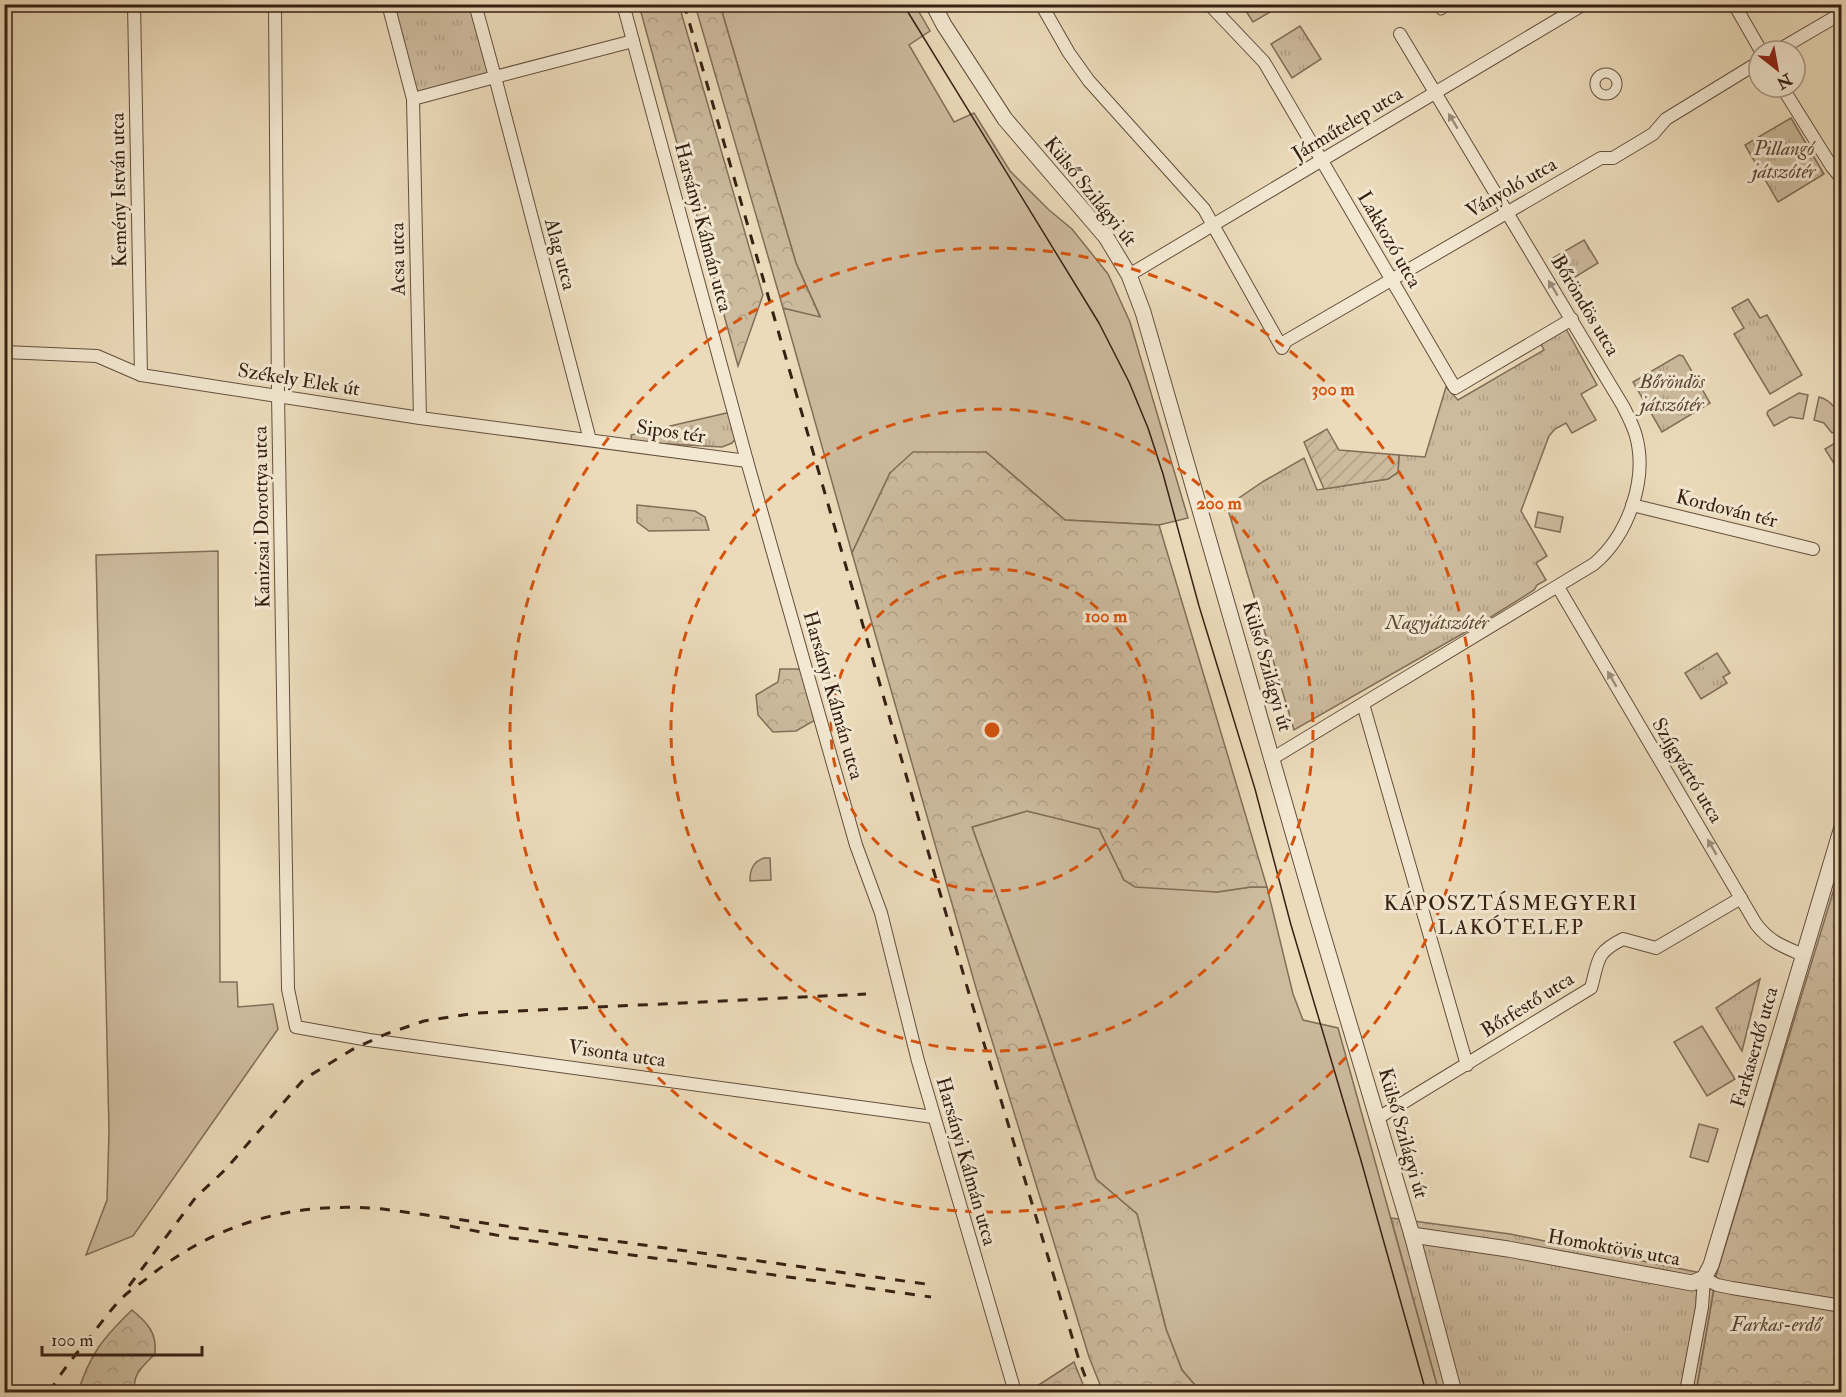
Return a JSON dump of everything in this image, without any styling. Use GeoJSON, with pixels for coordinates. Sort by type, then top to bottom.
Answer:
{"type":"FeatureCollection","features":[{"type":"Feature","properties":{"kind":"street","name":"Kemény István utca"},"geometry":{"type":"LineString","coordinates":[[134,4],[141,375]]}},
{"type":"Feature","properties":{"kind":"street","name":"Kanizsai Dorottya utca"},"geometry":{"type":"LineString","coordinates":[[275,4],[278,394],[288,989],[296,1027]]}},
{"type":"Feature","properties":{"kind":"street","name":"Acsa utca"},"geometry":{"type":"LineString","coordinates":[[388,4],[412,99],[420,418]]}},
{"type":"Feature","properties":{"kind":"street","name":"Alag utca"},"geometry":{"type":"LineString","coordinates":[[475,4],[590,440]]}},
{"type":"Feature","properties":{"kind":"street","name":"Harsányi Kálmán utca"},"geometry":{"type":"LineString","coordinates":[[623,4],[747,461],[856,845],[881,912],[933,1117],[1016,1392]]}},
{"type":"Feature","properties":{"kind":"street","name":"Külső Szilágyi út"},"geometry":{"type":"LineString","coordinates":[[933,4],[1005,119],[1106,237],[1130,276],[1143,312],[1315,909],[1412,1235],[1454,1392]]}},
{"type":"Feature","properties":{"kind":"street"},"geometry":{"type":"LineString","coordinates":[[1041,4],[1089,81],[1204,209],[1214,225]]}},
{"type":"Feature","properties":{"kind":"street","name":"Lakkozó utca"},"geometry":{"type":"LineString","coordinates":[[1209,4],[1264,62],[1455,388],[1572,319]]}},
{"type":"Feature","properties":{"kind":"street"},"geometry":{"type":"LineString","coordinates":[[1441,10],[1450,4]]}},
{"type":"Feature","properties":{"kind":"street"},"geometry":{"type":"LineString","coordinates":[[1558,4],[1565,16]]}},
{"type":"Feature","properties":{"kind":"street","name":"Járműtelep utca"},"geometry":{"type":"LineString","coordinates":[[1130,276],[1584,4]]}},
{"type":"Feature","properties":{"kind":"street"},"geometry":{"type":"LineString","coordinates":[[1734,4],[1754,39]]}},
{"type":"Feature","properties":{"kind":"street"},"geometry":{"type":"LineString","coordinates":[[1798,39],[1842,13]]}},
{"type":"Feature","properties":{"kind":"street","name":"Bőröndös utca"},"geometry":{"type":"LineString","coordinates":[[1273,758],[1558,587],[1605,555],[1623,530],[1632,505],[1639,468],[1636,437],[1631,423],[1572,319],[1400,34]]}},
{"type":"Feature","properties":{"kind":"street"},"geometry":{"type":"LineString","coordinates":[[412,99],[633,41]]}},
{"type":"Feature","properties":{"kind":"street","name":"Ványoló utca"},"geometry":{"type":"LineString","coordinates":[[1214,225],[1282,348],[1287,340],[1390,279],[1601,158],[1612,158],[1627,150],[1653,134],[1666,119],[1747,69]]}},
{"type":"Feature","properties":{"kind":"street"},"geometry":{"type":"LineString","coordinates":[[1790,99],[1842,179]]}},
{"type":"Feature","properties":{"kind":"street","name":"Székely Elek út"},"geometry":{"type":"LineString","coordinates":[[4,352],[97,356],[141,375],[278,394],[420,418],[590,440]]}},
{"type":"Feature","properties":{"kind":"street","name":"Sipos tér"},"geometry":{"type":"LineString","coordinates":[[590,440],[747,461]]}},
{"type":"Feature","properties":{"kind":"street","name":"Kordován tér"},"geometry":{"type":"LineString","coordinates":[[1632,505],[1813,549]]}},
{"type":"Feature","properties":{"kind":"street","name":"Szíjgyártó utca"},"geometry":{"type":"LineString","coordinates":[[1558,587],[1765,936],[1776,944],[1803,955]]}},
{"type":"Feature","properties":{"kind":"street"},"geometry":{"type":"LineString","coordinates":[[1363,704],[1467,1065]]}},
{"type":"Feature","properties":{"kind":"street","name":"Farkaserdő utca"},"geometry":{"type":"LineString","coordinates":[[1704,1278],[1711,1265],[1842,827]]}},
{"type":"Feature","properties":{"kind":"street","name":"Bőrfestő utca"},"geometry":{"type":"LineString","coordinates":[[1378,1118],[1591,988],[1601,952],[1612,944],[1623,939],[1656,948],[1741,898]]}},
{"type":"Feature","properties":{"kind":"street","name":"Visonta utca"},"geometry":{"type":"LineString","coordinates":[[296,1027],[372,1040],[933,1117]]}},
{"type":"Feature","properties":{"kind":"street","name":"Homoktövis utca"},"geometry":{"type":"LineString","coordinates":[[1412,1235],[1508,1249],[1692,1283],[1704,1278],[1718,1285],[1732,1288],[1842,1306]]}},
{"type":"Feature","properties":{"kind":"street"},"geometry":{"type":"LineString","coordinates":[[1686,1392],[1702,1307],[1704,1278]]}},
{"type":"Feature","properties":{"kind":"green space"},"geometry":{"type":"Polygon","coordinates":[[[392,5],[470,5],[491,74],[417,95],[392,5]]]}},
{"type":"Feature","properties":{"kind":"green space"},"geometry":{"type":"Polygon","coordinates":[[[639,5],[679,5],[763,295],[738,366],[639,5]]]}},
{"type":"Feature","properties":{"kind":"green space"},"geometry":{"type":"Polygon","coordinates":[[[695,5],[720,5],[796,263],[820,317],[783,308],[695,5]]]}},
{"type":"Feature","properties":{"kind":"green space"},"geometry":{"type":"Polygon","coordinates":[[[720,5],[915,5],[930,31],[909,45],[954,122],[974,113],[1010,171],[1049,210],[1072,229],[1108,274],[1130,322],[1188,518],[1159,525],[1065,520],[986,452],[890,473],[852,553],[783,308],[820,316],[796,263],[720,5]]]}},
{"type":"Feature","properties":{"kind":"green space"},"geometry":{"type":"Polygon","coordinates":[[[1242,5],[1282,5],[1253,22],[1242,5]]]}},
{"type":"Feature","properties":{"kind":"green space"},"geometry":{"type":"Polygon","coordinates":[[[1300,26],[1321,59],[1292,78],[1271,44],[1300,26]]]}},
{"type":"Feature","properties":{"kind":"green space","name":"Pillangó játszótér"},"geometry":{"type":"Polygon","coordinates":[[[1791,118],[1824,174],[1778,202],[1745,145],[1791,118]]]}},
{"type":"Feature","properties":{"kind":"green space"},"geometry":{"type":"Polygon","coordinates":[[[1584,240],[1598,263],[1567,282],[1553,258],[1584,240]]]}},
{"type":"Feature","properties":{"kind":"green space"},"geometry":{"type":"Polygon","coordinates":[[[1748,299],[1760,318],[1767,315],[1802,375],[1770,394],[1734,334],[1744,328],[1732,308],[1748,299]]]}},
{"type":"Feature","properties":{"kind":"green space","name":"Nagyjátszótér"},"geometry":{"type":"Polygon","coordinates":[[[1565,327],[1597,385],[1581,394],[1596,420],[1572,433],[1566,423],[1555,429],[1549,436],[1521,511],[1547,556],[1536,563],[1546,580],[1483,622],[1294,730],[1227,506],[1304,458],[1317,490],[1388,479],[1398,472],[1399,455],[1425,457],[1446,387],[1458,400],[1544,350],[1540,342],[1565,327]]]}},
{"type":"Feature","properties":{"kind":"green space","name":"Bőröndös játszótér"},"geometry":{"type":"Polygon","coordinates":[[[1679,355],[1683,356],[1710,403],[1662,432],[1633,382],[1679,355]]]}},
{"type":"Feature","properties":{"kind":"green space"},"geometry":{"type":"Polygon","coordinates":[[[1799,393],[1808,395],[1803,419],[1790,417],[1774,426],[1767,414],[1768,411],[1799,393]]]}},
{"type":"Feature","properties":{"kind":"green space"},"geometry":{"type":"Polygon","coordinates":[[[1819,397],[1831,404],[1840,417],[1841,427],[1832,433],[1824,423],[1814,420],[1819,397]]]}},
{"type":"Feature","properties":{"kind":"green space"},"geometry":{"type":"Polygon","coordinates":[[[731,412],[737,437],[732,443],[722,447],[632,442],[631,435],[731,412]]]}},
{"type":"Feature","properties":{"kind":"green space"},"geometry":{"type":"Polygon","coordinates":[[[1327,429],[1339,450],[1399,455],[1398,472],[1388,479],[1324,489],[1304,442],[1327,429]]]}},
{"type":"Feature","properties":{"kind":"green space"},"geometry":{"type":"Polygon","coordinates":[[[1842,441],[1841,475],[1825,449],[1842,441]]]}},
{"type":"Feature","properties":{"kind":"green space"},"geometry":{"type":"Polygon","coordinates":[[[913,452],[986,452],[1065,520],[1159,525],[1267,887],[1217,892],[1135,887],[1124,880],[1099,829],[1027,811],[972,827],[1096,1179],[1137,1214],[1166,1329],[1182,1370],[1201,1392],[1103,1392],[1089,1357],[978,995],[852,553],[890,473],[913,452]]]}},
{"type":"Feature","properties":{"kind":"green space"},"geometry":{"type":"Polygon","coordinates":[[[637,505],[695,511],[705,517],[709,530],[649,531],[637,522],[637,505]]]}},
{"type":"Feature","properties":{"kind":"green space"},"geometry":{"type":"Polygon","coordinates":[[[1538,512],[1563,517],[1560,532],[1535,527],[1538,512]]]}},
{"type":"Feature","properties":{"kind":"green space"},"geometry":{"type":"Polygon","coordinates":[[[218,551],[220,982],[237,982],[238,1007],[273,1004],[278,1029],[133,1236],[86,1255],[107,1200],[109,1131],[96,555],[218,551]]]}},
{"type":"Feature","properties":{"kind":"green space"},"geometry":{"type":"Polygon","coordinates":[[[1717,653],[1730,673],[1723,677],[1727,683],[1701,699],[1685,673],[1717,653]]]}},
{"type":"Feature","properties":{"kind":"green space"},"geometry":{"type":"Polygon","coordinates":[[[780,669],[801,669],[817,719],[796,731],[773,732],[758,715],[756,695],[778,682],[780,669]]]}},
{"type":"Feature","properties":{"kind":"green space"},"geometry":{"type":"Polygon","coordinates":[[[1027,811],[1099,828],[1124,880],[1217,892],[1267,887],[1293,994],[1303,1020],[1338,1028],[1439,1392],[1201,1392],[1182,1370],[1166,1329],[1137,1214],[1096,1179],[972,827],[1027,811]]]}},
{"type":"Feature","properties":{"kind":"green space"},"geometry":{"type":"Polygon","coordinates":[[[764,858],[770,858],[771,880],[750,881],[753,867],[764,858]]]}},
{"type":"Feature","properties":{"kind":"green space","name":"Farkas-erdő"},"geometry":{"type":"Polygon","coordinates":[[[1841,866],[1841,1392],[1696,1392],[1716,1276],[1841,866]]]}},
{"type":"Feature","properties":{"kind":"green space"},"geometry":{"type":"Polygon","coordinates":[[[1760,979],[1742,1051],[1716,1008],[1760,979]]]}},
{"type":"Feature","properties":{"kind":"green space"},"geometry":{"type":"Polygon","coordinates":[[[1702,1026],[1735,1079],[1707,1096],[1674,1042],[1702,1026]]]}},
{"type":"Feature","properties":{"kind":"green space"},"geometry":{"type":"Polygon","coordinates":[[[1699,1124],[1718,1129],[1708,1162],[1690,1157],[1699,1124]]]}},
{"type":"Feature","properties":{"kind":"green space"},"geometry":{"type":"Polygon","coordinates":[[[1391,1218],[1510,1234],[1716,1276],[1696,1392],[1439,1392],[1391,1218]]]}},
{"type":"Feature","properties":{"kind":"green space"},"geometry":{"type":"Polygon","coordinates":[[[132,1310],[150,1329],[155,1347],[155,1354],[136,1376],[136,1392],[78,1392],[87,1367],[99,1347],[132,1310]]]}},
{"type":"Feature","properties":{"kind":"green space"},"geometry":{"type":"Polygon","coordinates":[[[1074,1362],[1086,1392],[1031,1392],[1031,1390],[1074,1362]]]}},
{"type":"Feature","properties":{"kind":"tram line"},"geometry":{"type":"LineString","coordinates":[[903,4],[1099,323],[1129,382],[1148,428],[1255,789],[1291,925],[1360,1157],[1426,1392]]}},
{"type":"Feature","properties":{"kind":"railway"},"geometry":{"type":"LineString","coordinates":[[684,4],[970,997],[1079,1360],[1091,1392]]}},
{"type":"Feature","properties":{"kind":"railway"},"geometry":{"type":"LineString","coordinates":[[129,1286],[196,1197],[225,1170],[304,1079],[355,1048],[386,1034],[424,1021],[476,1013],[866,994]]}},
{"type":"Feature","properties":{"kind":"railway"},"geometry":{"type":"LineString","coordinates":[[4,1113],[8,1392]]}},
{"type":"Feature","properties":{"kind":"railway"},"geometry":{"type":"LineString","coordinates":[[50,1392],[70,1362],[118,1302],[177,1256],[232,1228],[290,1212],[320,1208],[383,1209],[933,1285]]}},
{"type":"Feature","properties":{"kind":"railway"},"geometry":{"type":"LineString","coordinates":[[450,1226],[511,1238],[931,1297]]}},
{"type":"Feature","properties":{"kind":"district","name":"KÁPOSZTÁSMEGYERI LAKÓTELEP"},"geometry":{"type":"Point","coordinates":[1511,915]}}]}
